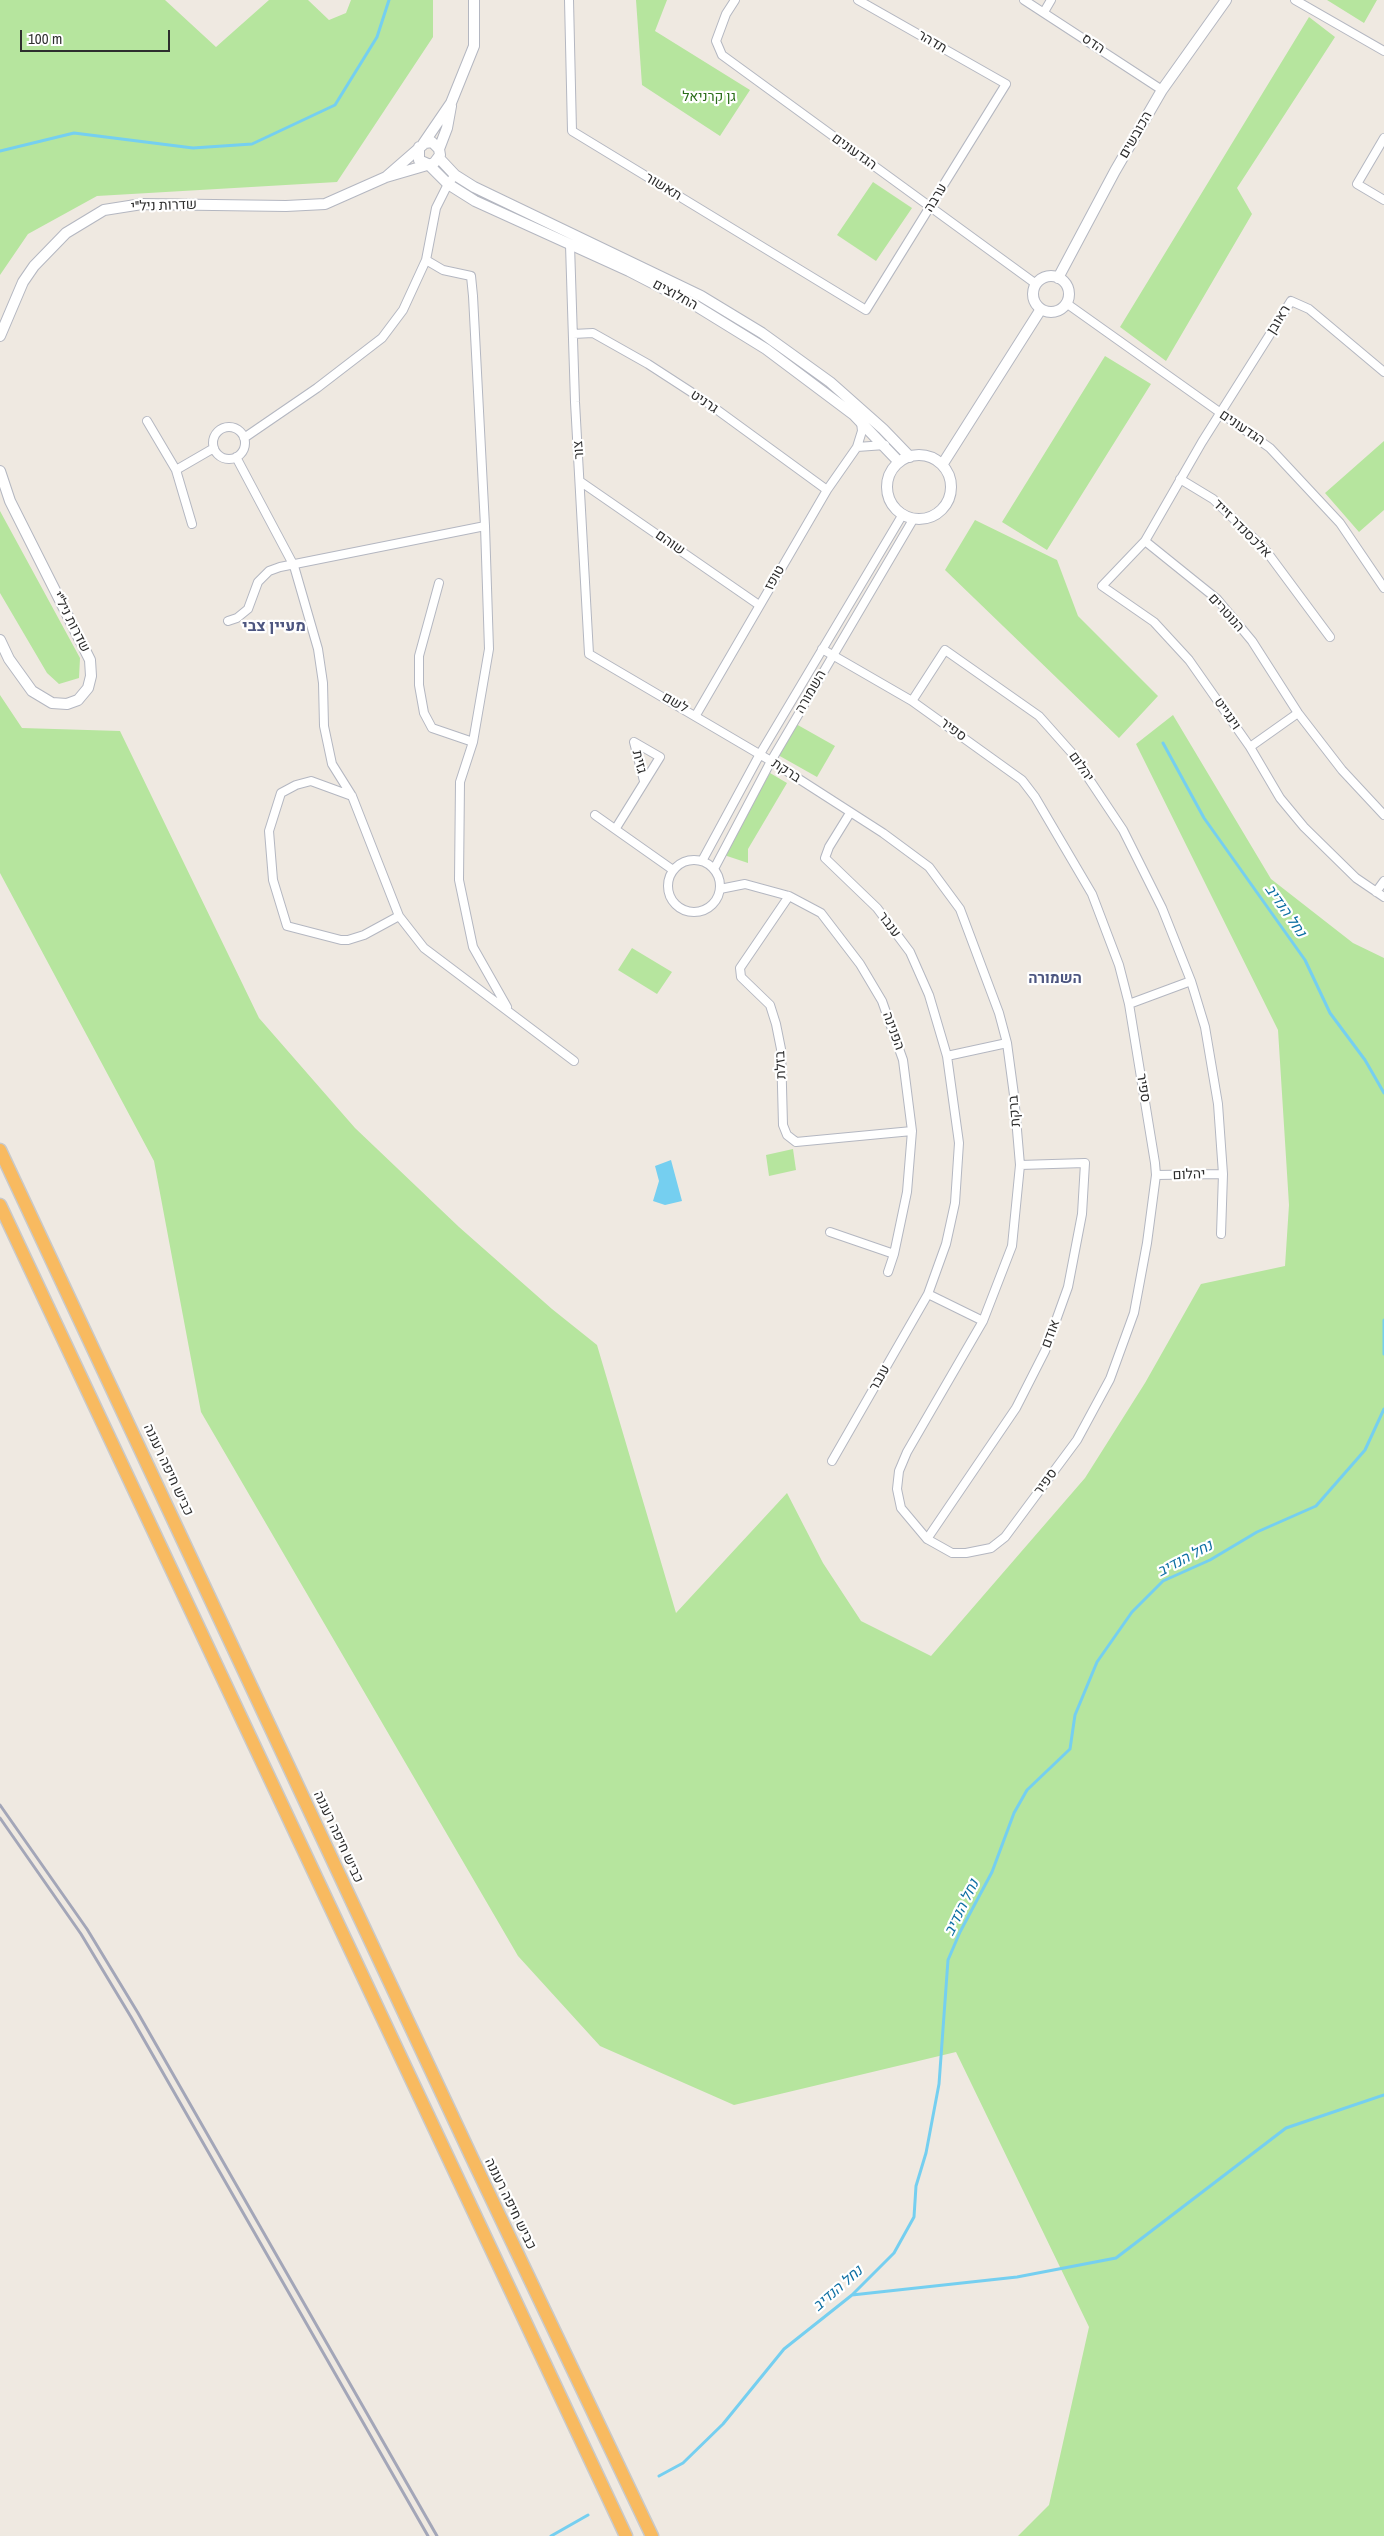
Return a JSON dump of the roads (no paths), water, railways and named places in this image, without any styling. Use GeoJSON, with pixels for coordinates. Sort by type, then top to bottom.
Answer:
{"type":"FeatureCollection","features":[{"type":"Feature","properties":{"kind":"highway","name":"כביש חיפה רעננה"},"geometry":{"type":"LineString","coordinates":[[0,1150],[459,2132],[652,2536]]}},
{"type":"Feature","properties":{"kind":"highway"},"geometry":{"type":"LineString","coordinates":[[0,1205],[626,2536]]}},
{"type":"Feature","properties":{"kind":"street","name":"שדרות ניל\"י"},"geometry":{"type":"LineString","coordinates":[[439,153],[447,128],[451,103],[474,46],[474,0]]}},
{"type":"Feature","properties":{"kind":"street","name":"תאשור"},"geometry":{"type":"LineString","coordinates":[[569,0],[572,131],[866,310]]}},
{"type":"Feature","properties":{"kind":"street","name":"הגדעונים"},"geometry":{"type":"LineString","coordinates":[[735,0],[726,14],[716,41],[722,55],[1036,284]]}},
{"type":"Feature","properties":{"kind":"street","name":"תדהר"},"geometry":{"type":"LineString","coordinates":[[858,0],[1006,84]]}},
{"type":"Feature","properties":{"kind":"street","name":"הדס"},"geometry":{"type":"LineString","coordinates":[[1024,0],[1162,90]]}},
{"type":"Feature","properties":{"kind":"street"},"geometry":{"type":"LineString","coordinates":[[1044,12],[1051,0]]}},
{"type":"Feature","properties":{"kind":"street","name":"הכובשים"},"geometry":{"type":"LineString","coordinates":[[1058,278],[1115,171],[1162,90],[1226,0]]}},
{"type":"Feature","properties":{"kind":"street"},"geometry":{"type":"LineString","coordinates":[[1295,0],[1384,51]]}},
{"type":"Feature","properties":{"kind":"street","name":"ערבה"},"geometry":{"type":"LineString","coordinates":[[866,310],[1006,84]]}},
{"type":"Feature","properties":{"kind":"street","name":"שדרות ניל\"י"},"geometry":{"type":"LineString","coordinates":[[386,177],[421,145],[451,103]]}},
{"type":"Feature","properties":{"kind":"street"},"geometry":{"type":"LineString","coordinates":[[1384,138],[1357,184],[1384,200]]}},
{"type":"Feature","properties":{"kind":"street"},"geometry":{"type":"LineString","coordinates":[[432,142],[439,153],[434,163],[428,164],[419,160],[421,145],[432,142]]}},
{"type":"Feature","properties":{"kind":"street","name":"החלוצים"},"geometry":{"type":"LineString","coordinates":[[439,153],[455,175],[496,199],[701,296],[762,332],[830,382],[910,456]]}},
{"type":"Feature","properties":{"kind":"street","name":"שדרות ניל\"י"},"geometry":{"type":"LineString","coordinates":[[0,336],[23,282],[34,266],[66,233],[104,210],[142,204],[286,206],[325,204],[386,177],[428,164]]}},
{"type":"Feature","properties":{"kind":"street","name":"החלוצים"},"geometry":{"type":"LineString","coordinates":[[428,164],[448,184],[504,216],[629,271],[729,325],[813,382],[861,422],[885,445],[899,462]]}},
{"type":"Feature","properties":{"kind":"street"},"geometry":{"type":"LineString","coordinates":[[244,438],[317,388],[382,338],[403,310],[426,260],[436,208],[448,184],[455,175]]}},
{"type":"Feature","properties":{"kind":"street","name":"צור"},"geometry":{"type":"LineString","coordinates":[[570,245],[589,654]]}},
{"type":"Feature","properties":{"kind":"street"},"geometry":{"type":"LineString","coordinates":[[426,260],[443,270],[471,276],[485,526],[489,648],[473,742],[460,782],[459,880],[473,947],[509,1011]]}},
{"type":"Feature","properties":{"kind":"street"},"geometry":{"type":"LineString","coordinates":[[1046,277],[1058,278],[1067,286],[1068,298],[1066,303],[1062,308],[1052,312],[1041,309],[1034,300],[1036,284],[1046,277]]}},
{"type":"Feature","properties":{"kind":"street","name":"ראובן"},"geometry":{"type":"LineString","coordinates":[[1220,414],[1291,301],[1309,310],[1384,372]]}},
{"type":"Feature","properties":{"kind":"street","name":"הגדעונים"},"geometry":{"type":"LineString","coordinates":[[1066,303],[1277,454],[1340,523],[1384,588]]}},
{"type":"Feature","properties":{"kind":"street"},"geometry":{"type":"LineString","coordinates":[[942,465],[1041,309]]}},
{"type":"Feature","properties":{"kind":"street","name":"גרניט"},"geometry":{"type":"LineString","coordinates":[[573,334],[593,334],[648,364],[705,401],[827,490]]}},
{"type":"Feature","properties":{"kind":"street"},"geometry":{"type":"LineString","coordinates":[[1145,541],[1220,414]]}},
{"type":"Feature","properties":{"kind":"street"},"geometry":{"type":"LineString","coordinates":[[147,421],[176,470],[192,524]]}},
{"type":"Feature","properties":{"kind":"street","name":"טופז"},"geometry":{"type":"LineString","coordinates":[[694,712],[827,490],[857,447],[862,430],[861,422]]}},
{"type":"Feature","properties":{"kind":"street"},"geometry":{"type":"LineString","coordinates":[[224,428],[239,430],[244,438],[243,451],[236,457],[225,458],[216,452],[214,448],[214,438],[224,428]]}},
{"type":"Feature","properties":{"kind":"street"},"geometry":{"type":"LineString","coordinates":[[857,447],[885,445]]}},
{"type":"Feature","properties":{"kind":"street"},"geometry":{"type":"LineString","coordinates":[[176,470],[214,448]]}},
{"type":"Feature","properties":{"kind":"street"},"geometry":{"type":"LineString","coordinates":[[910,456],[929,457],[942,465],[950,480],[949,498],[945,506],[934,515],[914,518],[903,514],[893,504],[888,489],[891,474],[899,462],[910,456]]}},
{"type":"Feature","properties":{"kind":"street"},"geometry":{"type":"LineString","coordinates":[[236,457],[294,566],[318,649],[323,683],[324,726],[332,764],[352,796],[399,916],[424,948],[574,1061]]}},
{"type":"Feature","properties":{"kind":"street","name":"שדרות ניל\"י"},"geometry":{"type":"LineString","coordinates":[[0,471],[10,501],[90,660],[91,676],[88,688],[78,700],[67,704],[52,703],[32,692],[9,659],[0,640]]}},
{"type":"Feature","properties":{"kind":"street","name":"אלכסנדר זייד"},"geometry":{"type":"LineString","coordinates":[[1180,479],[1213,499],[1264,548],[1330,637]]}},
{"type":"Feature","properties":{"kind":"street","name":"שוהם"},"geometry":{"type":"LineString","coordinates":[[581,482],[759,605]]}},
{"type":"Feature","properties":{"kind":"street","name":"השמורה"},"geometry":{"type":"LineString","coordinates":[[702,861],[760,754],[903,514]]}},
{"type":"Feature","properties":{"kind":"street","name":"השמורה"},"geometry":{"type":"LineString","coordinates":[[714,868],[771,761],[914,518]]}},
{"type":"Feature","properties":{"kind":"street"},"geometry":{"type":"LineString","coordinates":[[228,621],[237,618],[248,610],[258,582],[263,575],[280,567],[294,566],[485,526]]}},
{"type":"Feature","properties":{"kind":"street","name":"הנוטרים"},"geometry":{"type":"LineString","coordinates":[[1145,541],[1217,599],[1252,641],[1298,713],[1342,770],[1384,815]]}},
{"type":"Feature","properties":{"kind":"street","name":"וינגייט"},"geometry":{"type":"LineString","coordinates":[[1145,541],[1102,586],[1154,622],[1189,660],[1250,748],[1280,798],[1304,827],[1356,878],[1384,897]]}},
{"type":"Feature","properties":{"kind":"street"},"geometry":{"type":"LineString","coordinates":[[438,583],[419,656],[419,684],[424,713],[432,728],[473,742]]}},
{"type":"Feature","properties":{"kind":"street","name":"ספיר"},"geometry":{"type":"LineString","coordinates":[[822,649],[912,700],[1022,780],[1035,797],[1092,894],[1119,965],[1129,1004],[1156,1175],[1134,1313],[1110,1379],[1077,1440],[1005,1538],[991,1548],[952,1553],[927,1539]]}},
{"type":"Feature","properties":{"kind":"street","name":"יהלום"},"geometry":{"type":"LineString","coordinates":[[912,700],[945,650],[1039,716],[1071,752],[1123,830],[1162,908],[1191,981],[1206,1027],[1218,1104],[1223,1174],[1221,1234]]}},
{"type":"Feature","properties":{"kind":"street","name":"לשם"},"geometry":{"type":"LineString","coordinates":[[589,654],[694,712],[760,754]]}},
{"type":"Feature","properties":{"kind":"street"},"geometry":{"type":"LineString","coordinates":[[1250,748],[1298,713]]}},
{"type":"Feature","properties":{"kind":"street","name":"גזית"},"geometry":{"type":"LineString","coordinates":[[616,828],[660,757],[634,742],[644,781]]}},
{"type":"Feature","properties":{"kind":"street","name":"ברקת"},"geometry":{"type":"LineString","coordinates":[[760,754],[882,832],[929,867],[960,909],[999,1013],[1007,1043],[1020,1165],[1012,1246],[982,1321],[899,1471],[897,1489],[901,1508],[927,1539]]}},
{"type":"Feature","properties":{"kind":"street"},"geometry":{"type":"LineString","coordinates":[[352,796],[311,781],[296,785],[281,793],[269,832],[273,880],[287,926],[341,940],[348,940],[364,935],[399,916]]}},
{"type":"Feature","properties":{"kind":"street","name":"ענבר"},"geometry":{"type":"LineString","coordinates":[[832,1461],[928,1294],[946,1244],[955,1203],[959,1143],[947,1056],[929,996],[910,952],[877,908],[825,858],[829,847],[850,813]]}},
{"type":"Feature","properties":{"kind":"street"},"geometry":{"type":"LineString","coordinates":[[595,815],[673,870]]}},
{"type":"Feature","properties":{"kind":"street"},"geometry":{"type":"LineString","coordinates":[[689,860],[702,861],[714,868],[720,879],[720,889],[718,897],[708,908],[700,911],[685,910],[676,904],[670,894],[669,882],[673,870],[689,860]]}},
{"type":"Feature","properties":{"kind":"street"},"geometry":{"type":"LineString","coordinates":[[1376,892],[1384,881]]}},
{"type":"Feature","properties":{"kind":"street","name":"הפנינה"},"geometry":{"type":"LineString","coordinates":[[720,889],[745,884],[789,896],[821,913],[860,964],[882,1001],[903,1060],[912,1131],[907,1192],[894,1254],[888,1272]]}},
{"type":"Feature","properties":{"kind":"street","name":"בזלת"},"geometry":{"type":"LineString","coordinates":[[789,896],[740,968],[742,977],[770,1005],[776,1024],[781,1049],[783,1125],[787,1135],[796,1142],[912,1131]]}},
{"type":"Feature","properties":{"kind":"street"},"geometry":{"type":"LineString","coordinates":[[1129,1004],[1191,981]]}},
{"type":"Feature","properties":{"kind":"street"},"geometry":{"type":"LineString","coordinates":[[947,1056],[1007,1043]]}},
{"type":"Feature","properties":{"kind":"street","name":"אודם"},"geometry":{"type":"LineString","coordinates":[[927,1539],[1016,1408],[1045,1351],[1068,1287],[1082,1214],[1085,1163],[1020,1165]]}},
{"type":"Feature","properties":{"kind":"street","name":"יהלום"},"geometry":{"type":"LineString","coordinates":[[1156,1175],[1223,1174]]}},
{"type":"Feature","properties":{"kind":"street"},"geometry":{"type":"LineString","coordinates":[[830,1232],[894,1254]]}},
{"type":"Feature","properties":{"kind":"street"},"geometry":{"type":"LineString","coordinates":[[928,1294],[982,1321]]}},
{"type":"Feature","properties":{"kind":"water"},"geometry":{"type":"Polygon","coordinates":[[[671,1160],[682,1201],[665,1205],[653,1201],[659,1181],[655,1166],[671,1160]]]}},
{"type":"Feature","properties":{"kind":"waterway"},"geometry":{"type":"LineString","coordinates":[[0,151],[74,133],[193,148],[252,144],[335,105],[377,37],[389,0]]}},
{"type":"Feature","properties":{"kind":"waterway","name":"נחל הנדיב"},"geometry":{"type":"LineString","coordinates":[[1163,743],[1204,818],[1305,960],[1330,1013],[1365,1060],[1384,1093]]}},
{"type":"Feature","properties":{"kind":"waterway","name":"נחל הנדיב"},"geometry":{"type":"LineString","coordinates":[[1384,1320],[1384,1354]]}},
{"type":"Feature","properties":{"kind":"waterway","name":"נחל הנדיב"},"geometry":{"type":"LineString","coordinates":[[659,2476],[683,2463],[723,2424],[784,2349],[852,2295],[894,2253],[914,2217],[916,2186],[926,2153],[939,2084],[948,1960],[960,1932],[992,1872],[1014,1813],[1027,1790],[1070,1749],[1075,1715],[1097,1662],[1132,1612],[1163,1581],[1210,1560],[1257,1532],[1316,1506],[1365,1450],[1384,1409]]}},
{"type":"Feature","properties":{"kind":"waterway"},"geometry":{"type":"LineString","coordinates":[[852,2295],[1017,2277],[1116,2258],[1286,2128],[1384,2095]]}},
{"type":"Feature","properties":{"kind":"waterway"},"geometry":{"type":"LineString","coordinates":[[551,2536],[588,2515]]}},
{"type":"Feature","properties":{"kind":"railway"},"geometry":{"type":"LineString","coordinates":[[0,1805],[87,1929],[138,2013],[437,2536]]}},
{"type":"Feature","properties":{"kind":"railway"},"geometry":{"type":"LineString","coordinates":[[0,1818],[81,1934],[131,2017],[428,2536]]}},
{"type":"Feature","properties":{"kind":"district","name":"מעיין צבי"},"geometry":{"type":"Point","coordinates":[274,627]}},
{"type":"Feature","properties":{"kind":"district","name":"השמורה"},"geometry":{"type":"Point","coordinates":[1055,979]}},
{"type":"Feature","properties":{"kind":"park label","name":"גן קרניאל"},"geometry":{"type":"Point","coordinates":[709,97]}}]}
